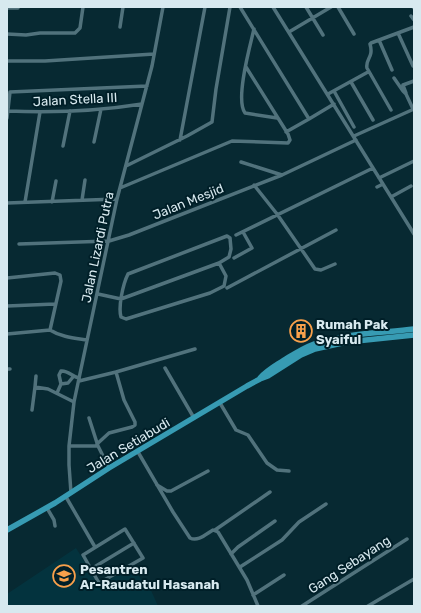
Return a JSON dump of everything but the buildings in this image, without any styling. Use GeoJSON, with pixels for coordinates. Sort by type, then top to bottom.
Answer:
{"type":"FeatureCollection","features":[{"type":"Feature","properties":{"kind":"main road","name":"Jalan Setiabudi"},"geometry":{"type":"LineString","coordinates":[[260,379],[266,372],[313,344],[330,339],[354,335],[414,329]]}},
{"type":"Feature","properties":{"kind":"main road","name":"Jalan Setiabudi"},"geometry":{"type":"LineString","coordinates":[[7,530],[47,508],[110,468],[220,402],[268,376],[301,355],[315,349],[353,341],[414,334]]}},
{"type":"Feature","properties":{"kind":"street"},"geometry":{"type":"LineString","coordinates":[[7,34],[26,35],[40,33],[75,33],[80,28],[83,7]]}},
{"type":"Feature","properties":{"kind":"street"},"geometry":{"type":"LineString","coordinates":[[120,27],[123,7]]}},
{"type":"Feature","properties":{"kind":"street","name":"Jalan Lizardi Putra"},"geometry":{"type":"LineString","coordinates":[[68,495],[69,446],[74,402],[117,199],[147,86],[164,7]]}},
{"type":"Feature","properties":{"kind":"street"},"geometry":{"type":"LineString","coordinates":[[180,140],[205,7]]}},
{"type":"Feature","properties":{"kind":"street"},"geometry":{"type":"LineString","coordinates":[[126,166],[180,140],[212,122],[216,88],[230,7]]}},
{"type":"Feature","properties":{"kind":"street"},"geometry":{"type":"LineString","coordinates":[[240,7],[310,119]]}},
{"type":"Feature","properties":{"kind":"street"},"geometry":{"type":"LineString","coordinates":[[273,7],[414,234]]}},
{"type":"Feature","properties":{"kind":"street"},"geometry":{"type":"LineString","coordinates":[[306,7],[323,35]]}},
{"type":"Feature","properties":{"kind":"street"},"geometry":{"type":"LineString","coordinates":[[289,32],[331,7]]}},
{"type":"Feature","properties":{"kind":"street"},"geometry":{"type":"LineString","coordinates":[[338,7],[354,34]]}},
{"type":"Feature","properties":{"kind":"street"},"geometry":{"type":"LineString","coordinates":[[7,8],[18,8]]}},
{"type":"Feature","properties":{"kind":"street"},"geometry":{"type":"LineString","coordinates":[[411,16],[414,20]]}},
{"type":"Feature","properties":{"kind":"street"},"geometry":{"type":"LineString","coordinates":[[391,110],[368,72],[366,65],[372,52],[370,43],[414,27]]}},
{"type":"Feature","properties":{"kind":"street"},"geometry":{"type":"LineString","coordinates":[[254,29],[243,79],[241,99],[243,111],[277,118]]}},
{"type":"Feature","properties":{"kind":"street"},"geometry":{"type":"LineString","coordinates":[[398,33],[413,66]]}},
{"type":"Feature","properties":{"kind":"street"},"geometry":{"type":"LineString","coordinates":[[379,40],[392,70]]}},
{"type":"Feature","properties":{"kind":"street"},"geometry":{"type":"LineString","coordinates":[[7,61],[45,61],[154,54]]}},
{"type":"Feature","properties":{"kind":"street"},"geometry":{"type":"LineString","coordinates":[[120,188],[232,141],[286,143],[290,140],[246,67]]}},
{"type":"Feature","properties":{"kind":"street"},"geometry":{"type":"LineString","coordinates":[[328,94],[368,72]]}},
{"type":"Feature","properties":{"kind":"street"},"geometry":{"type":"LineString","coordinates":[[394,78],[406,94],[414,109]]}},
{"type":"Feature","properties":{"kind":"street"},"geometry":{"type":"LineString","coordinates":[[406,94],[404,86],[414,81]]}},
{"type":"Feature","properties":{"kind":"street"},"geometry":{"type":"LineString","coordinates":[[351,82],[374,120]]}},
{"type":"Feature","properties":{"kind":"street"},"geometry":{"type":"LineString","coordinates":[[7,118],[9,94],[13,91],[147,86]]}},
{"type":"Feature","properties":{"kind":"street"},"geometry":{"type":"LineString","coordinates":[[334,91],[354,127]]}},
{"type":"Feature","properties":{"kind":"street","name":"Jalan Stella III"},"geometry":{"type":"LineString","coordinates":[[8,111],[70,111],[142,104]]}},
{"type":"Feature","properties":{"kind":"street"},"geometry":{"type":"LineString","coordinates":[[286,132],[334,104]]}},
{"type":"Feature","properties":{"kind":"street"},"geometry":{"type":"LineString","coordinates":[[94,142],[101,109]]}},
{"type":"Feature","properties":{"kind":"street","name":"Jalan Mesjid"},"geometry":{"type":"LineString","coordinates":[[19,244],[109,241],[129,235],[282,175],[414,109]]}},
{"type":"Feature","properties":{"kind":"street"},"geometry":{"type":"LineString","coordinates":[[63,146],[70,111]]}},
{"type":"Feature","properties":{"kind":"street"},"geometry":{"type":"LineString","coordinates":[[25,202],[40,112]]}},
{"type":"Feature","properties":{"kind":"street"},"geometry":{"type":"LineString","coordinates":[[379,178],[414,161]]}},
{"type":"Feature","properties":{"kind":"street"},"geometry":{"type":"LineString","coordinates":[[241,162],[282,175]]}},
{"type":"Feature","properties":{"kind":"street"},"geometry":{"type":"LineString","coordinates":[[236,235],[373,168]]}},
{"type":"Feature","properties":{"kind":"street"},"geometry":{"type":"LineString","coordinates":[[82,200],[85,180]]}},
{"type":"Feature","properties":{"kind":"street"},"geometry":{"type":"LineString","coordinates":[[52,202],[56,181]]}},
{"type":"Feature","properties":{"kind":"street"},"geometry":{"type":"LineString","coordinates":[[377,187],[383,184]]}},
{"type":"Feature","properties":{"kind":"street"},"geometry":{"type":"LineString","coordinates":[[254,185],[277,214],[317,270],[321,270],[335,264]]}},
{"type":"Feature","properties":{"kind":"street"},"geometry":{"type":"LineString","coordinates":[[391,197],[411,186]]}},
{"type":"Feature","properties":{"kind":"street"},"geometry":{"type":"LineString","coordinates":[[7,202],[52,202],[117,199]]}},
{"type":"Feature","properties":{"kind":"street"},"geometry":{"type":"LineString","coordinates":[[227,288],[336,230]]}},
{"type":"Feature","properties":{"kind":"street"},"geometry":{"type":"LineString","coordinates":[[234,258],[252,248],[243,232]]}},
{"type":"Feature","properties":{"kind":"street"},"geometry":{"type":"LineString","coordinates":[[98,294],[121,299],[219,263],[229,257],[231,244],[228,236],[128,274],[121,299],[120,314],[126,319],[210,293],[224,286],[226,276],[219,263]]}},
{"type":"Feature","properties":{"kind":"street"},"geometry":{"type":"LineString","coordinates":[[7,278],[58,274],[61,278],[50,330]]}},
{"type":"Feature","properties":{"kind":"street"},"geometry":{"type":"LineString","coordinates":[[7,306],[55,304]]}},
{"type":"Feature","properties":{"kind":"street"},"geometry":{"type":"LineString","coordinates":[[7,334],[50,330],[69,337],[88,340]]}},
{"type":"Feature","properties":{"kind":"street"},"geometry":{"type":"LineString","coordinates":[[58,393],[61,384],[59,375],[61,371],[66,371],[73,377],[79,379],[116,372],[195,350]]}},
{"type":"Feature","properties":{"kind":"street"},"geometry":{"type":"LineString","coordinates":[[165,368],[194,418]]}},
{"type":"Feature","properties":{"kind":"street"},"geometry":{"type":"LineString","coordinates":[[69,446],[98,445],[109,433],[132,428],[135,425],[135,422],[124,400],[116,372]]}},
{"type":"Feature","properties":{"kind":"street"},"geometry":{"type":"LineString","coordinates":[[32,410],[36,376]]}},
{"type":"Feature","properties":{"kind":"street"},"geometry":{"type":"LineString","coordinates":[[61,384],[68,383],[73,377]]}},
{"type":"Feature","properties":{"kind":"street"},"geometry":{"type":"LineString","coordinates":[[35,387],[48,389],[74,402]]}},
{"type":"Feature","properties":{"kind":"street"},"geometry":{"type":"LineString","coordinates":[[220,402],[236,430],[248,435],[267,463],[277,470],[288,471]]}},
{"type":"Feature","properties":{"kind":"street"},"geometry":{"type":"LineString","coordinates":[[89,418],[98,445],[110,468]]}},
{"type":"Feature","properties":{"kind":"street"},"geometry":{"type":"LineString","coordinates":[[138,452],[156,485],[190,538],[198,539],[215,530],[270,492]]}},
{"type":"Feature","properties":{"kind":"street"},"geometry":{"type":"LineString","coordinates":[[156,485],[167,491],[171,491],[208,471]]}},
{"type":"Feature","properties":{"kind":"street"},"geometry":{"type":"LineString","coordinates":[[68,495],[95,547]]}},
{"type":"Feature","properties":{"kind":"street"},"geometry":{"type":"LineString","coordinates":[[240,567],[282,540],[299,522],[326,504]]}},
{"type":"Feature","properties":{"kind":"street"},"geometry":{"type":"LineString","coordinates":[[47,508],[54,520],[55,526]]}},
{"type":"Feature","properties":{"kind":"street"},"geometry":{"type":"LineString","coordinates":[[231,554],[238,547],[275,521]]}},
{"type":"Feature","properties":{"kind":"street"},"geometry":{"type":"LineString","coordinates":[[125,529],[142,556],[142,559],[100,583],[83,555],[95,547],[125,529]]}},
{"type":"Feature","properties":{"kind":"street"},"geometry":{"type":"LineString","coordinates":[[215,530],[220,534],[240,567],[258,606]]}},
{"type":"Feature","properties":{"kind":"street","name":"Gang Sebayang"},"geometry":{"type":"LineString","coordinates":[[302,606],[407,539]]}},
{"type":"Feature","properties":{"kind":"street"},"geometry":{"type":"LineString","coordinates":[[91,569],[134,543]]}},
{"type":"Feature","properties":{"kind":"street"},"geometry":{"type":"LineString","coordinates":[[253,595],[284,575]]}},
{"type":"Feature","properties":{"kind":"street"},"geometry":{"type":"LineString","coordinates":[[368,606],[414,579]]}},
{"type":"Feature","properties":{"kind":"shaded area","name":"Pesantren Ar-Raudatul Hasanah"},"geometry":{"type":"Polygon","coordinates":[[[76,548],[99,585],[134,566],[146,589],[150,588],[158,606],[7,606],[7,594],[76,548]]]}},
{"type":"Feature","properties":{"kind":"place","name":"Rumah Pak Syaiful"},"geometry":{"type":"Point","coordinates":[301,331]}},
{"type":"Feature","properties":{"kind":"place","name":"Pesantren Ar-Raudatul Hasanah"},"geometry":{"type":"Point","coordinates":[64,576]}}]}
